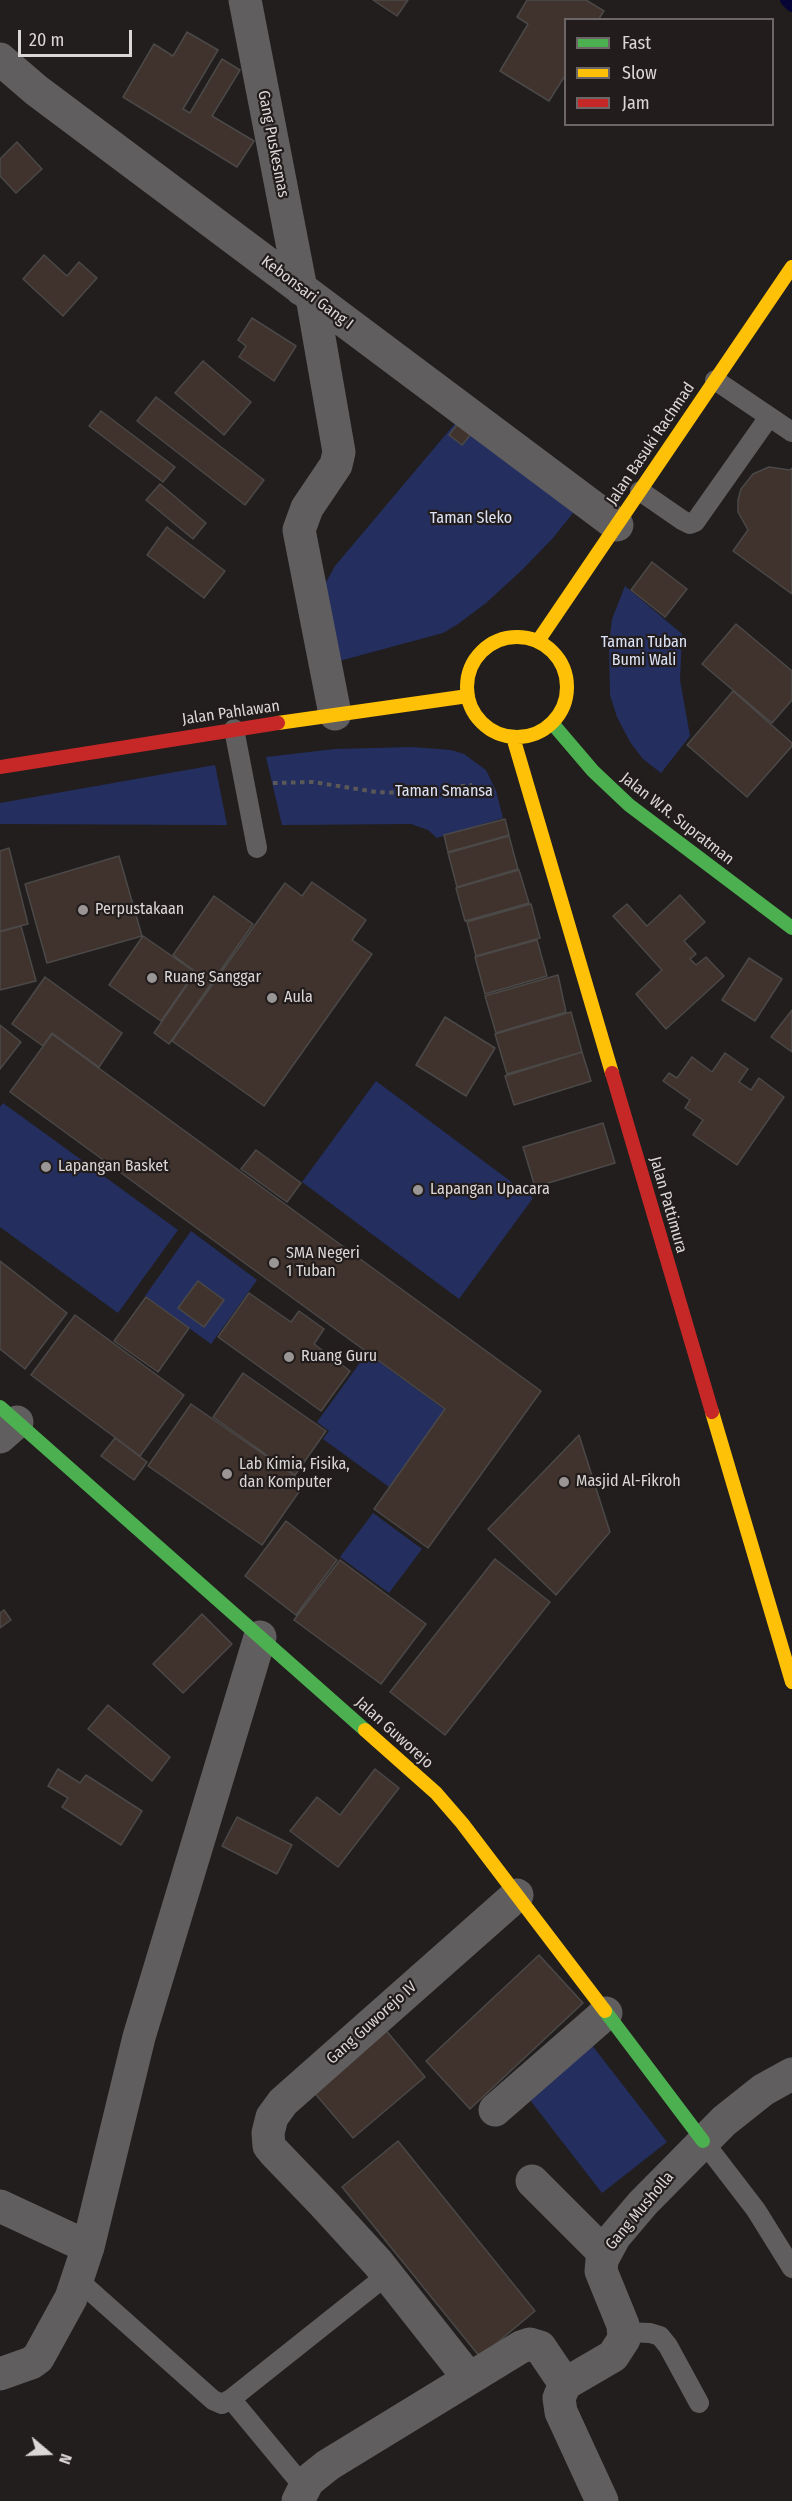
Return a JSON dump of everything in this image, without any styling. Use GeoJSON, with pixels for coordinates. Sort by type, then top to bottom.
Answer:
{"type":"FeatureCollection","features":[{"type":"Feature","properties":{"kind":"street","name":"Gang Puskesmas"},"geometry":{"type":"LineString","coordinates":[[245,0],[339,452],[336,465],[307,508],[299,530],[336,714]]}},
{"type":"Feature","properties":{"kind":"street","name":"Kebonsari Gang I"},"geometry":{"type":"LineString","coordinates":[[0,59],[46,98],[617,525]]}},
{"type":"Feature","properties":{"kind":"street","name":"Jalan Basuki Rachmad"},"geometry":{"type":"LineString","coordinates":[[538,641],[792,267]]}},
{"type":"Feature","properties":{"kind":"street"},"geometry":{"type":"LineString","coordinates":[[523,636],[538,641],[552,650],[562,663],[567,678],[567,695],[561,710],[552,723],[527,736],[513,737],[497,733],[483,724],[473,711],[468,696],[468,681],[472,665],[481,652],[493,642],[508,637],[523,636]]}},
{"type":"Feature","properties":{"kind":"street","name":"Jalan Pahlawan"},"geometry":{"type":"LineString","coordinates":[[0,767],[234,729],[468,696]]}},
{"type":"Feature","properties":{"kind":"street","name":"Jalan W.R. Supratman"},"geometry":{"type":"LineString","coordinates":[[552,723],[593,771],[629,805],[792,928]]}},
{"type":"Feature","properties":{"kind":"street","name":"Jalan Pattimura"},"geometry":{"type":"LineString","coordinates":[[513,737],[792,1682]]}},
{"type":"Feature","properties":{"kind":"street","name":"Jalan Guworejo"},"geometry":{"type":"LineString","coordinates":[[6,1422],[260,1637],[436,1793],[462,1823],[702,2141]]}},
{"type":"Feature","properties":{"kind":"street"},"geometry":{"type":"LineString","coordinates":[[0,2374],[31,2363],[38,2358],[71,2298],[88,2247],[139,2037],[260,1637]]}},
{"type":"Feature","properties":{"kind":"street","name":"Gang Guworejo IV"},"geometry":{"type":"LineString","coordinates":[[468,2377],[387,2274],[269,2146],[268,2140],[272,2117],[283,2102],[517,1895]]}},
{"type":"Feature","properties":{"kind":"street"},"geometry":{"type":"LineString","coordinates":[[495,2110],[606,2013]]}},
{"type":"Feature","properties":{"kind":"street","name":"Gang Musholla"},"geometry":{"type":"LineString","coordinates":[[625,2332],[600,2265],[615,2236],[702,2141],[745,2103],[792,2074]]}},
{"type":"Feature","properties":{"kind":"street"},"geometry":{"type":"LineString","coordinates":[[532,2181],[605,2254]]}},
{"type":"Feature","properties":{"kind":"street"},"geometry":{"type":"LineString","coordinates":[[0,2206],[88,2247]]}},
{"type":"Feature","properties":{"kind":"street"},"geometry":{"type":"LineString","coordinates":[[602,2501],[561,2412],[559,2393],[565,2384],[613,2356],[622,2345],[625,2332]]}},
{"type":"Feature","properties":{"kind":"street"},"geometry":{"type":"LineString","coordinates":[[301,2494],[328,2465],[513,2350],[530,2344],[537,2345],[544,2351],[565,2384]]}},
{"type":"Feature","properties":{"kind":"lane"},"geometry":{"type":"LineString","coordinates":[[715,380],[792,432]]}},
{"type":"Feature","properties":{"kind":"lane"},"geometry":{"type":"LineString","coordinates":[[640,491],[682,520],[690,524],[695,522],[769,417]]}},
{"type":"Feature","properties":{"kind":"lane"},"geometry":{"type":"LineString","coordinates":[[234,729],[257,848]]}},
{"type":"Feature","properties":{"kind":"lane"},"geometry":{"type":"LineString","coordinates":[[702,2141],[756,2210],[792,2268]]}},
{"type":"Feature","properties":{"kind":"lane"},"geometry":{"type":"LineString","coordinates":[[77,2278],[213,2400],[222,2404],[387,2274]]}},
{"type":"Feature","properties":{"kind":"lane"},"geometry":{"type":"LineString","coordinates":[[625,2332],[650,2333],[660,2336],[668,2346],[699,2403]]}},
{"type":"Feature","properties":{"kind":"lane"},"geometry":{"type":"LineString","coordinates":[[231,2399],[301,2494]]}},
{"type":"Feature","properties":{"kind":"path"},"geometry":{"type":"LineString","coordinates":[[245,786],[296,781],[376,792],[406,793],[472,785]]}},
{"type":"Feature","properties":{"kind":"green space","name":"Taman Sleko"},"geometry":{"type":"Polygon","coordinates":[[[463,414],[581,503],[553,538],[522,570],[486,603],[458,624],[443,633],[328,664],[324,586],[335,566],[463,414]]]}},
{"type":"Feature","properties":{"kind":"green space","name":"Taman Tuban Bumi Wali"},"geometry":{"type":"Polygon","coordinates":[[[625,586],[682,634],[680,680],[690,736],[661,773],[643,759],[630,742],[617,717],[610,695],[609,645],[612,619],[625,586]]]}},
{"type":"Feature","properties":{"kind":"green space","name":"Taman Smansa"},"geometry":{"type":"Polygon","coordinates":[[[412,747],[451,750],[464,754],[486,770],[496,791],[503,818],[437,838],[428,830],[411,824],[282,825],[266,757],[335,749],[412,747]]]}},
{"type":"Feature","properties":{"kind":"green space"},"geometry":{"type":"Polygon","coordinates":[[[215,765],[227,825],[0,824],[0,803],[215,765]]]}},
{"type":"Feature","properties":{"kind":"green space","name":"Lapangan Upacara"},"geometry":{"type":"Polygon","coordinates":[[[376,1081],[533,1198],[459,1299],[302,1182],[376,1081]]]}},
{"type":"Feature","properties":{"kind":"green space","name":"Lapangan Basket"},"geometry":{"type":"Polygon","coordinates":[[[3,1103],[178,1230],[118,1313],[0,1227],[0,1107],[3,1103]]]}},
{"type":"Feature","properties":{"kind":"green space"},"geometry":{"type":"Polygon","coordinates":[[[191,1231],[257,1280],[211,1344],[145,1296],[191,1231]]]}},
{"type":"Feature","properties":{"kind":"green space"},"geometry":{"type":"Polygon","coordinates":[[[367,1353],[445,1410],[389,1487],[323,1439],[329,1431],[317,1422],[367,1353]]]}},
{"type":"Feature","properties":{"kind":"green space"},"geometry":{"type":"Polygon","coordinates":[[[373,1513],[422,1549],[389,1593],[340,1557],[373,1513]]]}},
{"type":"Feature","properties":{"kind":"green space"},"geometry":{"type":"Polygon","coordinates":[[[588,2040],[667,2142],[602,2193],[523,2091],[588,2040]]]}},
{"type":"Feature","properties":{"kind":"building"},"geometry":{"type":"Polygon","coordinates":[[[373,0],[408,0],[397,16],[373,0]]]}},
{"type":"Feature","properties":{"kind":"building"},"geometry":{"type":"Polygon","coordinates":[[[527,0],[586,0],[604,11],[599,18],[564,18],[564,77],[549,101],[500,71],[528,24],[517,17],[527,0]]]}},
{"type":"Feature","properties":{"kind":"building"},"geometry":{"type":"Polygon","coordinates":[[[187,32],[218,50],[183,109],[190,113],[222,59],[240,70],[212,116],[254,141],[237,167],[123,97],[154,44],[173,56],[187,32]]]}},
{"type":"Feature","properties":{"kind":"building"},"geometry":{"type":"Polygon","coordinates":[[[17,142],[42,169],[16,193],[0,176],[0,159],[17,142]]]}},
{"type":"Feature","properties":{"kind":"building"},"geometry":{"type":"Polygon","coordinates":[[[44,255],[67,276],[79,262],[97,278],[63,316],[23,279],[44,255]]]}},
{"type":"Feature","properties":{"kind":"building"},"geometry":{"type":"Polygon","coordinates":[[[252,318],[296,346],[274,381],[239,357],[246,346],[238,340],[252,318]]]}},
{"type":"Feature","properties":{"kind":"building"},"geometry":{"type":"Polygon","coordinates":[[[203,361],[251,402],[224,435],[175,393],[203,361]]]}},
{"type":"Feature","properties":{"kind":"building"},"geometry":{"type":"Polygon","coordinates":[[[156,397],[264,480],[245,505],[137,421],[156,397]]]}},
{"type":"Feature","properties":{"kind":"building"},"geometry":{"type":"Polygon","coordinates":[[[101,411],[175,467],[163,482],[89,426],[101,411]]]}},
{"type":"Feature","properties":{"kind":"building"},"geometry":{"type":"Polygon","coordinates":[[[463,417],[476,428],[462,445],[449,435],[463,417]]]}},
{"type":"Feature","properties":{"kind":"building"},"geometry":{"type":"Polygon","coordinates":[[[769,467],[790,470],[792,468],[792,594],[733,551],[748,530],[738,512],[741,489],[753,474],[769,467]]]}},
{"type":"Feature","properties":{"kind":"building"},"geometry":{"type":"Polygon","coordinates":[[[160,484],[206,523],[193,539],[146,500],[160,484]]]}},
{"type":"Feature","properties":{"kind":"building"},"geometry":{"type":"Polygon","coordinates":[[[167,527],[225,571],[204,598],[147,555],[167,527]]]}},
{"type":"Feature","properties":{"kind":"building"},"geometry":{"type":"Polygon","coordinates":[[[652,562],[687,589],[665,617],[631,590],[652,562]]]}},
{"type":"Feature","properties":{"kind":"building"},"geometry":{"type":"Polygon","coordinates":[[[736,624],[792,671],[792,700],[772,723],[702,664],[736,624]]]}},
{"type":"Feature","properties":{"kind":"building"},"geometry":{"type":"Polygon","coordinates":[[[733,691],[792,743],[792,746],[747,797],[687,745],[733,691]]]}},
{"type":"Feature","properties":{"kind":"building"},"geometry":{"type":"Polygon","coordinates":[[[505,819],[509,835],[448,852],[444,835],[505,819]]]}},
{"type":"Feature","properties":{"kind":"building"},"geometry":{"type":"Polygon","coordinates":[[[509,836],[518,869],[457,887],[448,853],[509,836]]]}},
{"type":"Feature","properties":{"kind":"building"},"geometry":{"type":"Polygon","coordinates":[[[9,848],[28,924],[0,931],[0,851],[9,848]]]}},
{"type":"Feature","properties":{"kind":"building","name":"Perpustakaan"},"geometry":{"type":"Polygon","coordinates":[[[119,856],[142,936],[47,963],[25,884],[119,856]]]}},
{"type":"Feature","properties":{"kind":"building"},"geometry":{"type":"Polygon","coordinates":[[[519,870],[529,903],[465,921],[456,888],[519,870]]]}},
{"type":"Feature","properties":{"kind":"building","name":"Aula"},"geometry":{"type":"Polygon","coordinates":[[[312,882],[366,920],[352,940],[372,954],[264,1106],[172,1041],[285,883],[302,896],[312,882]]]}},
{"type":"Feature","properties":{"kind":"building"},"geometry":{"type":"Polygon","coordinates":[[[680,895],[705,922],[684,941],[696,954],[690,959],[696,965],[706,957],[724,976],[666,1029],[636,994],[662,970],[613,916],[627,904],[647,926],[680,895]]]}},
{"type":"Feature","properties":{"kind":"building"},"geometry":{"type":"Polygon","coordinates":[[[214,896],[253,924],[169,1044],[154,1033],[196,972],[173,955],[214,896]]]}},
{"type":"Feature","properties":{"kind":"building"},"geometry":{"type":"Polygon","coordinates":[[[531,904],[540,938],[476,956],[467,922],[531,904]]]}},
{"type":"Feature","properties":{"kind":"building"},"geometry":{"type":"Polygon","coordinates":[[[21,926],[36,981],[0,990],[0,932],[21,926]]]}},
{"type":"Feature","properties":{"kind":"building","name":"Ruang Sanggar"},"geometry":{"type":"Polygon","coordinates":[[[143,936],[195,972],[161,1021],[109,985],[143,936]]]}},
{"type":"Feature","properties":{"kind":"building"},"geometry":{"type":"Polygon","coordinates":[[[537,940],[547,976],[485,994],[475,957],[537,940]]]}},
{"type":"Feature","properties":{"kind":"building"},"geometry":{"type":"Polygon","coordinates":[[[749,958],[782,979],[755,1021],[722,1000],[749,958]]]}},
{"type":"Feature","properties":{"kind":"building"},"geometry":{"type":"Polygon","coordinates":[[[558,975],[566,1012],[496,1033],[485,996],[558,975]]]}},
{"type":"Feature","properties":{"kind":"building"},"geometry":{"type":"Polygon","coordinates":[[[45,977],[122,1033],[99,1067],[52,1033],[43,1046],[12,1024],[45,977]]]}},
{"type":"Feature","properties":{"kind":"building"},"geometry":{"type":"Polygon","coordinates":[[[792,1010],[792,1052],[771,1037],[792,1010]]]}},
{"type":"Feature","properties":{"kind":"building"},"geometry":{"type":"Polygon","coordinates":[[[571,1012],[582,1052],[507,1074],[495,1034],[571,1012]]]}},
{"type":"Feature","properties":{"kind":"building"},"geometry":{"type":"Polygon","coordinates":[[[445,1017],[495,1048],[466,1096],[416,1065],[445,1017]]]}},
{"type":"Feature","properties":{"kind":"building"},"geometry":{"type":"Polygon","coordinates":[[[0,1025],[21,1042],[0,1069],[0,1025]]]}},
{"type":"Feature","properties":{"kind":"building"},"geometry":{"type":"Polygon","coordinates":[[[52,1034],[541,1391],[428,1548],[374,1509],[445,1409],[10,1092],[52,1034]]]}},
{"type":"Feature","properties":{"kind":"building"},"geometry":{"type":"Polygon","coordinates":[[[582,1052],[591,1081],[514,1105],[505,1076],[582,1052]]]}},
{"type":"Feature","properties":{"kind":"building"},"geometry":{"type":"Polygon","coordinates":[[[725,1053],[748,1069],[739,1082],[751,1090],[759,1078],[784,1097],[737,1165],[693,1135],[703,1120],[685,1108],[690,1100],[663,1081],[669,1073],[677,1078],[692,1057],[712,1072],[725,1053]]]}},
{"type":"Feature","properties":{"kind":"building"},"geometry":{"type":"Polygon","coordinates":[[[603,1123],[615,1163],[535,1187],[523,1147],[603,1123]]]}},
{"type":"Feature","properties":{"kind":"building"},"geometry":{"type":"Polygon","coordinates":[[[256,1150],[301,1183],[287,1202],[241,1169],[256,1150]]]}},
{"type":"Feature","properties":{"kind":"building"},"geometry":{"type":"Polygon","coordinates":[[[0,1261],[67,1313],[25,1369],[0,1349],[0,1261]]]}},
{"type":"Feature","properties":{"kind":"building"},"geometry":{"type":"Polygon","coordinates":[[[198,1281],[224,1300],[204,1327],[178,1308],[198,1281]]]}},
{"type":"Feature","properties":{"kind":"building","name":"Ruang Guru"},"geometry":{"type":"Polygon","coordinates":[[[249,1293],[291,1322],[299,1311],[324,1329],[314,1344],[350,1371],[321,1411],[218,1337],[249,1293]]]}},
{"type":"Feature","properties":{"kind":"building"},"geometry":{"type":"Polygon","coordinates":[[[146,1297],[189,1328],[158,1372],[114,1341],[146,1297]]]}},
{"type":"Feature","properties":{"kind":"building"},"geometry":{"type":"Polygon","coordinates":[[[75,1315],[184,1395],[140,1456],[31,1375],[75,1315]]]}},
{"type":"Feature","properties":{"kind":"building"},"geometry":{"type":"Polygon","coordinates":[[[243,1373],[326,1431],[295,1475],[213,1417],[243,1373]]]}},
{"type":"Feature","properties":{"kind":"building","name":"Lab Kimia, Fisika, dan Komputer"},"geometry":{"type":"Polygon","coordinates":[[[191,1404],[305,1483],[262,1545],[148,1466],[191,1404]]]}},
{"type":"Feature","properties":{"kind":"building","name":"Masjid Al-Fikroh"},"geometry":{"type":"Polygon","coordinates":[[[579,1435],[610,1532],[556,1595],[488,1529],[579,1435]]]}},
{"type":"Feature","properties":{"kind":"building"},"geometry":{"type":"Polygon","coordinates":[[[115,1438],[147,1462],[134,1480],[101,1456],[115,1438]]]}},
{"type":"Feature","properties":{"kind":"building"},"geometry":{"type":"Polygon","coordinates":[[[286,1521],[337,1560],[296,1615],[245,1576],[286,1521]]]}},
{"type":"Feature","properties":{"kind":"building"},"geometry":{"type":"Polygon","coordinates":[[[495,1559],[550,1602],[445,1735],[390,1692],[495,1559]]]}},
{"type":"Feature","properties":{"kind":"building"},"geometry":{"type":"Polygon","coordinates":[[[340,1560],[426,1624],[381,1684],[294,1620],[340,1560]]]}},
{"type":"Feature","properties":{"kind":"building"},"geometry":{"type":"Polygon","coordinates":[[[4,1610],[11,1620],[0,1628],[0,1613],[4,1610]]]}},
{"type":"Feature","properties":{"kind":"building"},"geometry":{"type":"Polygon","coordinates":[[[202,1614],[232,1644],[183,1693],[153,1664],[202,1614]]]}},
{"type":"Feature","properties":{"kind":"building"},"geometry":{"type":"Polygon","coordinates":[[[108,1705],[170,1757],[152,1781],[88,1729],[108,1705]]]}},
{"type":"Feature","properties":{"kind":"building"},"geometry":{"type":"Polygon","coordinates":[[[58,1769],[80,1783],[86,1775],[142,1811],[121,1845],[62,1807],[68,1798],[48,1786],[58,1769]]]}},
{"type":"Feature","properties":{"kind":"building"},"geometry":{"type":"Polygon","coordinates":[[[375,1769],[399,1788],[338,1867],[290,1831],[317,1797],[340,1815],[375,1769]]]}},
{"type":"Feature","properties":{"kind":"building"},"geometry":{"type":"Polygon","coordinates":[[[237,1817],[292,1845],[277,1874],[222,1846],[237,1817]]]}},
{"type":"Feature","properties":{"kind":"building"},"geometry":{"type":"Polygon","coordinates":[[[539,1955],[583,2003],[470,2109],[426,2061],[539,1955]]]}},
{"type":"Feature","properties":{"kind":"building"},"geometry":{"type":"Polygon","coordinates":[[[384,2028],[425,2077],[353,2138],[312,2090],[384,2028]]]}},
{"type":"Feature","properties":{"kind":"building"},"geometry":{"type":"Polygon","coordinates":[[[398,2141],[535,2311],[480,2357],[342,2187],[398,2141]]]}},
{"type":"Feature","properties":{"kind":"waterway"},"geometry":{"type":"LineString","coordinates":[[786,0],[792,6]]}},
{"type":"Feature","properties":{"kind":"traffic: fast"},"geometry":{"type":"LineString","coordinates":[[552,723],[593,771],[629,805],[792,928]]}},
{"type":"Feature","properties":{"kind":"traffic: fast"},"geometry":{"type":"LineString","coordinates":[[0,1407],[365,1730]]}},
{"type":"Feature","properties":{"kind":"traffic: fast"},"geometry":{"type":"LineString","coordinates":[[605,2011],[703,2141]]}},
{"type":"Feature","properties":{"kind":"traffic: slow"},"geometry":{"type":"LineString","coordinates":[[538,641],[792,267]]}},
{"type":"Feature","properties":{"kind":"traffic: slow"},"geometry":{"type":"LineString","coordinates":[[517,637],[545,645],[559,659],[567,687],[559,715],[545,729],[517,737],[489,729],[475,715],[467,687],[475,659],[489,645],[517,637]]}},
{"type":"Feature","properties":{"kind":"traffic: slow"},"geometry":{"type":"LineString","coordinates":[[278,723],[468,696]]}},
{"type":"Feature","properties":{"kind":"traffic: slow"},"geometry":{"type":"LineString","coordinates":[[513,737],[612,1073]]}},
{"type":"Feature","properties":{"kind":"traffic: slow"},"geometry":{"type":"LineString","coordinates":[[712,1412],[792,1682]]}},
{"type":"Feature","properties":{"kind":"traffic: slow"},"geometry":{"type":"LineString","coordinates":[[365,1730],[436,1793],[462,1823],[605,2011]]}},
{"type":"Feature","properties":{"kind":"traffic: jam"},"geometry":{"type":"LineString","coordinates":[[0,767],[278,723]]}},
{"type":"Feature","properties":{"kind":"traffic: jam"},"geometry":{"type":"LineString","coordinates":[[612,1073],[712,1412]]}},
{"type":"Feature","properties":{"kind":"place","name":"Perpustakaan"},"geometry":{"type":"Point","coordinates":[83,910]}},
{"type":"Feature","properties":{"kind":"place","name":"Ruang Sanggar"},"geometry":{"type":"Point","coordinates":[152,978]}},
{"type":"Feature","properties":{"kind":"place","name":"Aula"},"geometry":{"type":"Point","coordinates":[272,998]}},
{"type":"Feature","properties":{"kind":"place","name":"Lapangan Basket"},"geometry":{"type":"Point","coordinates":[46,1167]}},
{"type":"Feature","properties":{"kind":"place","name":"Lapangan Upacara"},"geometry":{"type":"Point","coordinates":[418,1190]}},
{"type":"Feature","properties":{"kind":"place","name":"SMA Negeri 1 Tuban"},"geometry":{"type":"Point","coordinates":[274,1263]}},
{"type":"Feature","properties":{"kind":"place","name":"Ruang Guru"},"geometry":{"type":"Point","coordinates":[289,1357]}},
{"type":"Feature","properties":{"kind":"place","name":"Lab Kimia, Fisika, dan Komputer"},"geometry":{"type":"Point","coordinates":[227,1474]}},
{"type":"Feature","properties":{"kind":"place","name":"Masjid Al-Fikroh"},"geometry":{"type":"Point","coordinates":[564,1482]}}]}
